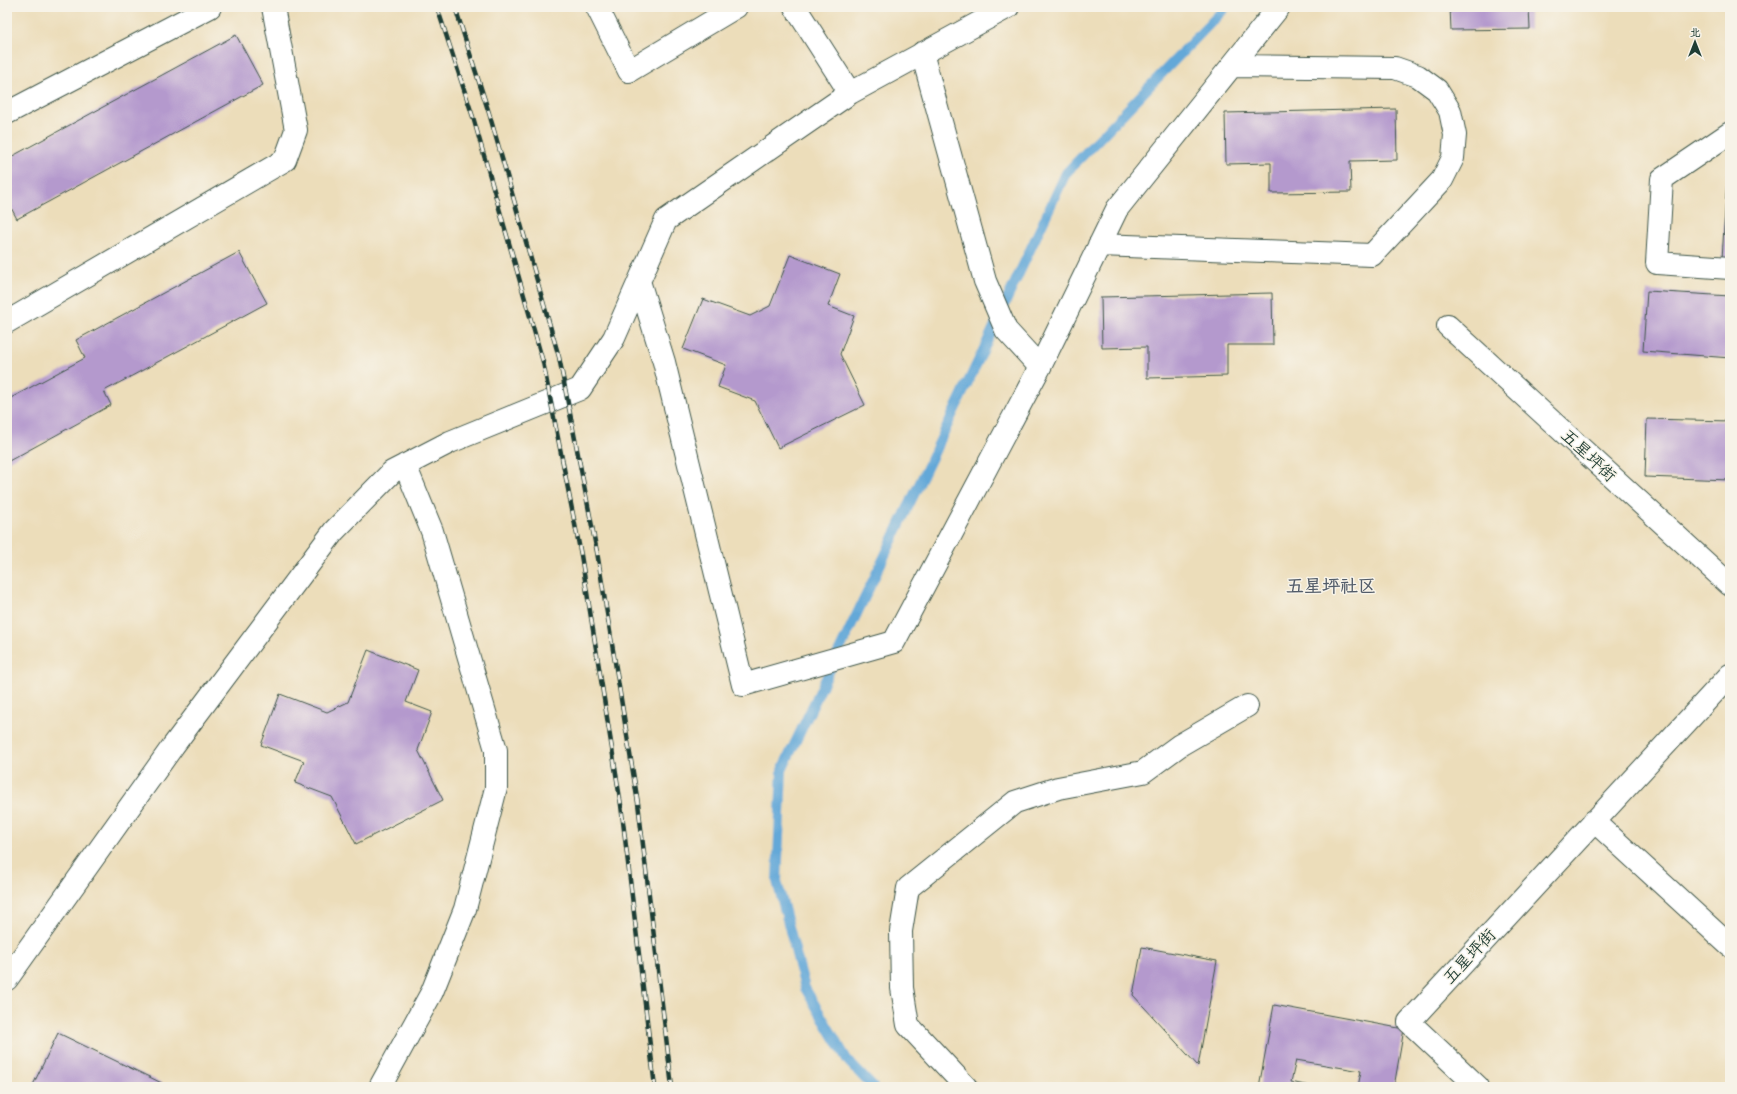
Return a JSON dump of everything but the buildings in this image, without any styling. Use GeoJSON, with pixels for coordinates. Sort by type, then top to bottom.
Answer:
{"type":"FeatureCollection","features":[{"type":"Feature","properties":{"kind":"street"},"geometry":{"type":"LineString","coordinates":[[7,113],[210,7]]}},
{"type":"Feature","properties":{"kind":"street"},"geometry":{"type":"LineString","coordinates":[[7,322],[285,160],[296,130],[273,7]]}},
{"type":"Feature","properties":{"kind":"street"},"geometry":{"type":"LineString","coordinates":[[597,7],[630,71],[736,7]]}},
{"type":"Feature","properties":{"kind":"street"},"geometry":{"type":"LineString","coordinates":[[795,7],[850,93]]}},
{"type":"Feature","properties":{"kind":"street"},"geometry":{"type":"LineString","coordinates":[[7,979],[173,746],[334,531],[392,472],[450,442],[580,389],[614,338],[666,220],[850,93],[1008,7]]}},
{"type":"Feature","properties":{"kind":"street"},"geometry":{"type":"LineString","coordinates":[[639,281],[664,362],[743,685],[894,642],[1040,367],[1117,209],[1279,7]]}},
{"type":"Feature","properties":{"kind":"street"},"geometry":{"type":"LineString","coordinates":[[922,53],[984,281],[1006,330],[1040,367]]}},
{"type":"Feature","properties":{"kind":"street"},"geometry":{"type":"LineString","coordinates":[[1099,245],[1372,254],[1442,180],[1453,158],[1455,135],[1450,111],[1437,90],[1418,76],[1395,68],[1232,66]]}},
{"type":"Feature","properties":{"kind":"street"},"geometry":{"type":"LineString","coordinates":[[1730,134],[1662,179],[1657,263],[1730,268]]}},
{"type":"Feature","properties":{"kind":"street","name":"五星坪街"},"geometry":{"type":"LineString","coordinates":[[1448,326],[1730,585]]}},
{"type":"Feature","properties":{"kind":"street"},"geometry":{"type":"LineString","coordinates":[[380,1087],[432,992],[465,909],[496,788],[496,750],[432,531],[405,465]]}},
{"type":"Feature","properties":{"kind":"street","name":"五星坪街"},"geometry":{"type":"LineString","coordinates":[[1478,1087],[1409,1022],[1730,675]]}},
{"type":"Feature","properties":{"kind":"street"},"geometry":{"type":"LineString","coordinates":[[966,1087],[908,1025],[902,988],[901,931],[908,888],[1015,802],[1058,788],[1143,772],[1180,744],[1247,706]]}},
{"type":"Feature","properties":{"kind":"street"},"geometry":{"type":"LineString","coordinates":[[1594,822],[1730,946]]}},
{"type":"Feature","properties":{"kind":"waterway"},"geometry":{"type":"LineString","coordinates":[[873,1087],[848,1061],[805,988],[777,881],[782,770],[981,355],[1066,173],[1226,7]]}},
{"type":"Feature","properties":{"kind":"railway"},"geometry":{"type":"LineString","coordinates":[[437,7],[473,117],[543,362],[581,555],[621,805],[655,1087]]}},
{"type":"Feature","properties":{"kind":"railway"},"geometry":{"type":"LineString","coordinates":[[455,7],[489,113],[559,357],[597,552],[638,803],[672,1087]]}},
{"type":"Feature","properties":{"kind":"district","name":"五星坪社区"},"geometry":{"type":"Point","coordinates":[1331,586]}}]}
